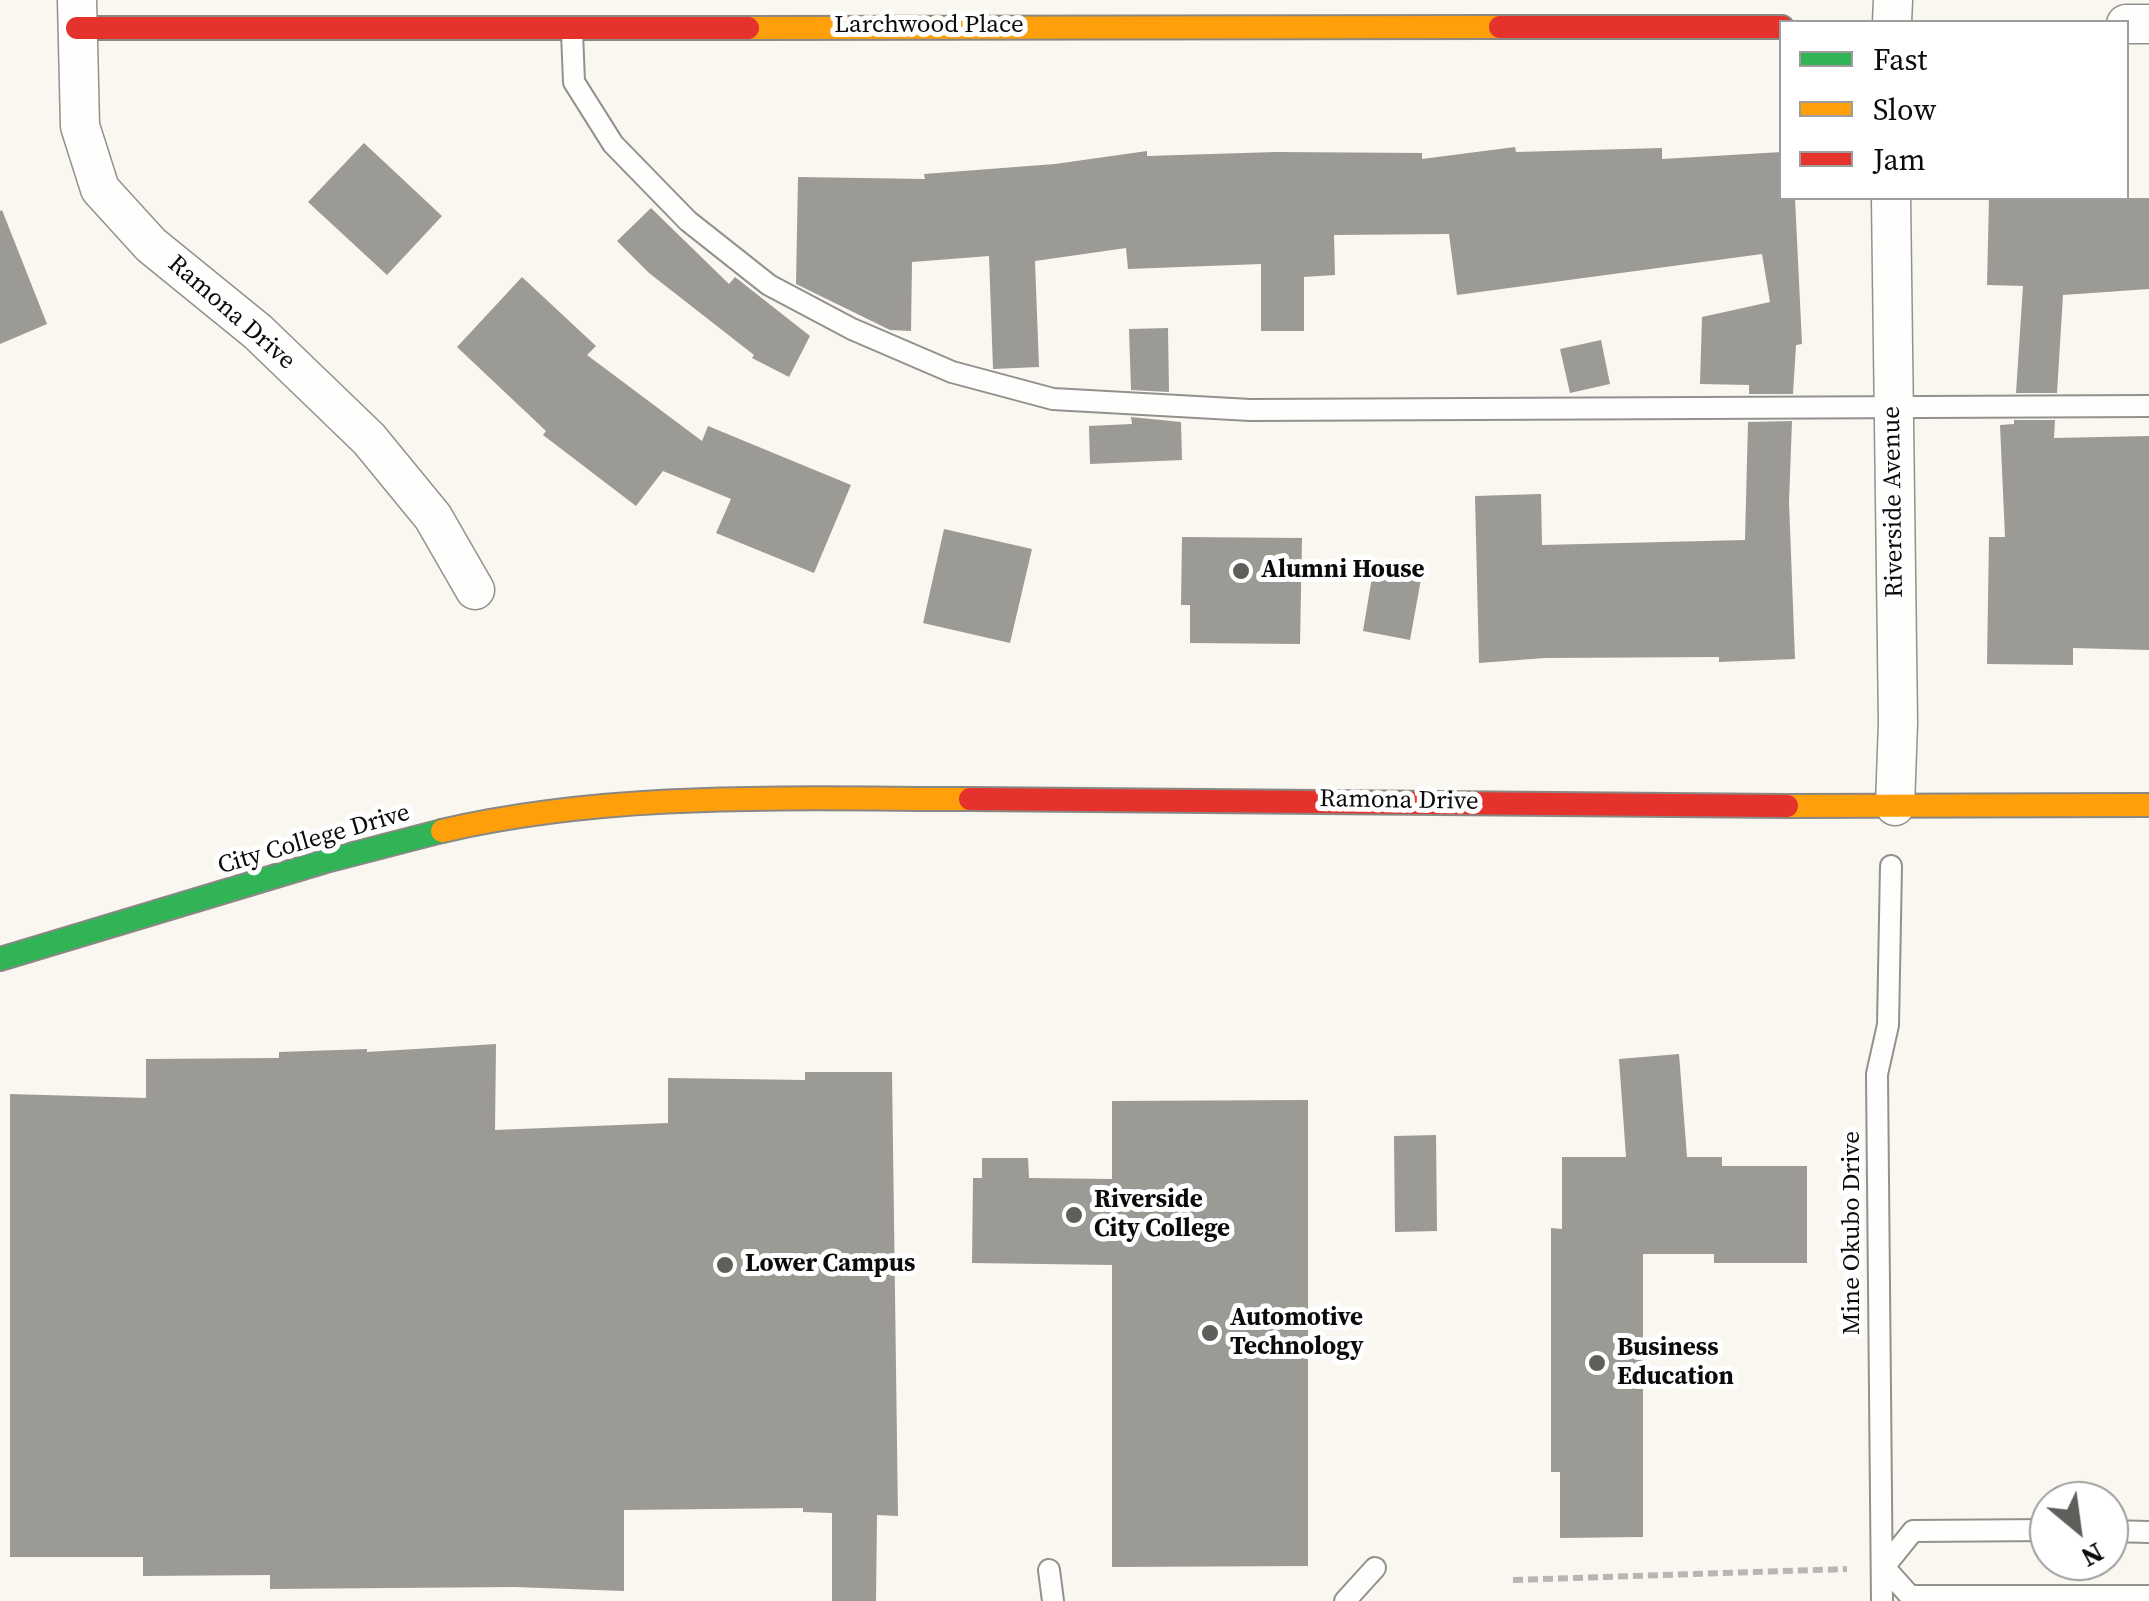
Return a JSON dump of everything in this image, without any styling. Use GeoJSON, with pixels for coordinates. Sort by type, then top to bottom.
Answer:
{"type":"FeatureCollection","features":[{"type":"Feature","properties":{"kind":"street","name":"Larchwood Place"},"geometry":{"type":"LineString","coordinates":[[77,14],[571,26],[1779,27]]}},
{"type":"Feature","properties":{"kind":"street","name":"Ramona Drive"},"geometry":{"type":"LineString","coordinates":[[77,14],[80,126],[100,188],[151,244],[258,332],[369,439],[433,517],[475,590]]}},
{"type":"Feature","properties":{"kind":"street","name":"Riverside Avenue"},"geometry":{"type":"LineString","coordinates":[[1892,200],[1898,723],[1895,806]]}},
{"type":"Feature","properties":{"kind":"street","name":"Ramona Drive"},"geometry":{"type":"LineString","coordinates":[[648,801],[1139,798],[2149,806]]}},
{"type":"Feature","properties":{"kind":"street","name":"City College Drive"},"geometry":{"type":"LineString","coordinates":[[0,959],[62,944],[358,851],[519,817],[648,801]]}},
{"type":"Feature","properties":{"kind":"lane"},"geometry":{"type":"LineString","coordinates":[[571,26],[574,82],[613,144],[688,221],[769,285],[852,329],[952,372],[1052,398],[1250,410],[2149,406]]}},
{"type":"Feature","properties":{"kind":"lane","name":"Mine Okubo Drive"},"geometry":{"type":"LineString","coordinates":[[1882,1601],[1878,1074],[1888,1025],[1891,866]]}},
{"type":"Feature","properties":{"kind":"lane"},"geometry":{"type":"LineString","coordinates":[[2029,1530],[1913,1530],[1884,1568],[1910,1596],[2149,1596]]}},
{"type":"Feature","properties":{"kind":"lane"},"geometry":{"type":"LineString","coordinates":[[1345,1601],[1375,1568]]}},
{"type":"Feature","properties":{"kind":"lane"},"geometry":{"type":"LineString","coordinates":[[1048,1570],[1053,1601]]}},
{"type":"Feature","properties":{"kind":"path"},"geometry":{"type":"LineString","coordinates":[[1513,1580],[1884,1568]]}},
{"type":"Feature","properties":{"kind":"building"},"geometry":{"type":"Polygon","coordinates":[[[364,143],[442,216],[387,275],[308,202],[364,143]]]}},
{"type":"Feature","properties":{"kind":"building"},"geometry":{"type":"Polygon","coordinates":[[[1515,147],[1516,152],[1662,148],[1662,159],[1779,152],[1779,200],[1795,200],[1802,344],[1796,345],[1793,394],[1749,394],[1749,385],[1700,384],[1702,317],[1770,302],[1762,254],[1457,295],[1449,234],[1334,235],[1335,275],[1304,277],[1304,331],[1261,331],[1261,264],[1128,269],[1126,248],[1035,261],[1039,367],[993,369],[989,256],[912,262],[911,331],[890,330],[796,284],[798,177],[925,179],[924,174],[1055,164],[1147,151],[1147,156],[1422,153],[1422,159],[1515,147]]]}},
{"type":"Feature","properties":{"kind":"building"},"geometry":{"type":"Polygon","coordinates":[[[2149,198],[2149,289],[2063,295],[2057,393],[2016,393],[2023,286],[1987,285],[1989,200],[2149,198]]]}},
{"type":"Feature","properties":{"kind":"building"},"geometry":{"type":"Polygon","coordinates":[[[651,208],[729,284],[735,277],[810,336],[789,377],[752,358],[754,355],[649,273],[617,241],[651,208]]]}},
{"type":"Feature","properties":{"kind":"building"},"geometry":{"type":"Polygon","coordinates":[[[0,211],[47,324],[0,344],[0,211]]]}},
{"type":"Feature","properties":{"kind":"building"},"geometry":{"type":"Polygon","coordinates":[[[522,277],[596,346],[587,355],[702,441],[708,426],[851,485],[814,573],[716,533],[731,499],[663,471],[636,506],[543,435],[546,431],[457,347],[522,277]]]}},
{"type":"Feature","properties":{"kind":"building"},"geometry":{"type":"Polygon","coordinates":[[[1168,328],[1169,392],[1131,390],[1129,329],[1168,328]]]}},
{"type":"Feature","properties":{"kind":"building"},"geometry":{"type":"Polygon","coordinates":[[[1601,340],[1610,384],[1570,393],[1560,349],[1601,340]]]}},
{"type":"Feature","properties":{"kind":"building"},"geometry":{"type":"Polygon","coordinates":[[[1131,417],[1181,422],[1182,460],[1090,464],[1089,426],[1132,424],[1131,417]]]}},
{"type":"Feature","properties":{"kind":"building"},"geometry":{"type":"Polygon","coordinates":[[[2014,420],[2055,420],[2054,438],[2149,436],[2149,650],[2073,648],[2073,665],[1987,664],[1989,537],[2005,537],[2000,425],[2014,424],[2014,420]]]}},
{"type":"Feature","properties":{"kind":"building"},"geometry":{"type":"Polygon","coordinates":[[[1792,421],[1789,502],[1795,659],[1719,662],[1719,657],[1545,658],[1479,663],[1475,496],[1541,494],[1542,545],[1745,540],[1748,422],[1792,421]]]}},
{"type":"Feature","properties":{"kind":"building"},"geometry":{"type":"Polygon","coordinates":[[[944,529],[1032,549],[1010,643],[923,623],[944,529]]]}},
{"type":"Feature","properties":{"kind":"building","name":"Alumni House"},"geometry":{"type":"Polygon","coordinates":[[[1182,537],[1302,538],[1300,644],[1190,643],[1190,605],[1181,605],[1182,537]]]}},
{"type":"Feature","properties":{"kind":"building"},"geometry":{"type":"Polygon","coordinates":[[[1373,571],[1421,579],[1410,640],[1363,631],[1373,571]]]}},
{"type":"Feature","properties":{"kind":"building"},"geometry":{"type":"Polygon","coordinates":[[[496,1044],[495,1130],[668,1123],[668,1078],[805,1080],[805,1072],[892,1072],[898,1516],[877,1515],[876,1601],[832,1601],[832,1513],[803,1512],[803,1508],[624,1510],[624,1591],[515,1587],[270,1589],[270,1575],[143,1576],[143,1557],[10,1557],[10,1094],[146,1098],[146,1059],[279,1058],[279,1052],[367,1052],[496,1044]]]}},
{"type":"Feature","properties":{"kind":"building","name":"Business Education"},"geometry":{"type":"Polygon","coordinates":[[[1679,1054],[1687,1157],[1722,1157],[1722,1166],[1807,1166],[1807,1263],[1714,1263],[1714,1254],[1643,1254],[1643,1537],[1560,1538],[1560,1472],[1551,1472],[1551,1228],[1562,1229],[1562,1157],[1626,1157],[1619,1059],[1679,1054]]]}},
{"type":"Feature","properties":{"kind":"building","name":"Automotive Technology"},"geometry":{"type":"Polygon","coordinates":[[[1308,1100],[1308,1566],[1112,1567],[1112,1265],[972,1263],[973,1178],[982,1178],[982,1158],[1028,1158],[1029,1178],[1112,1179],[1112,1101],[1308,1100]]]}},
{"type":"Feature","properties":{"kind":"building"},"geometry":{"type":"Polygon","coordinates":[[[1436,1135],[1437,1231],[1395,1232],[1394,1136],[1436,1135]]]}},
{"type":"Feature","properties":{"kind":"traffic: fast"},"geometry":{"type":"LineString","coordinates":[[0,959],[326,861],[442,831]]}},
{"type":"Feature","properties":{"kind":"traffic: slow"},"geometry":{"type":"LineString","coordinates":[[748,28],[1500,27]]}},
{"type":"Feature","properties":{"kind":"traffic: slow"},"geometry":{"type":"LineString","coordinates":[[442,831],[507,818],[639,803],[970,799]]}},
{"type":"Feature","properties":{"kind":"traffic: slow"},"geometry":{"type":"LineString","coordinates":[[1787,806],[2149,805]]}},
{"type":"Feature","properties":{"kind":"traffic: jam"},"geometry":{"type":"LineString","coordinates":[[1500,27],[1779,27]]}},
{"type":"Feature","properties":{"kind":"traffic: jam"},"geometry":{"type":"LineString","coordinates":[[77,28],[748,28]]}},
{"type":"Feature","properties":{"kind":"traffic: jam"},"geometry":{"type":"LineString","coordinates":[[970,799],[1787,806]]}},
{"type":"Feature","properties":{"kind":"place","name":"Alumni House"},"geometry":{"type":"Point","coordinates":[1241,571]}},
{"type":"Feature","properties":{"kind":"place","name":"Riverside City College"},"geometry":{"type":"Point","coordinates":[1074,1215]}},
{"type":"Feature","properties":{"kind":"place","name":"Lower Campus"},"geometry":{"type":"Point","coordinates":[725,1265]}},
{"type":"Feature","properties":{"kind":"place","name":"Automotive Technology"},"geometry":{"type":"Point","coordinates":[1210,1333]}},
{"type":"Feature","properties":{"kind":"place","name":"Business Education"},"geometry":{"type":"Point","coordinates":[1597,1363]}}]}
